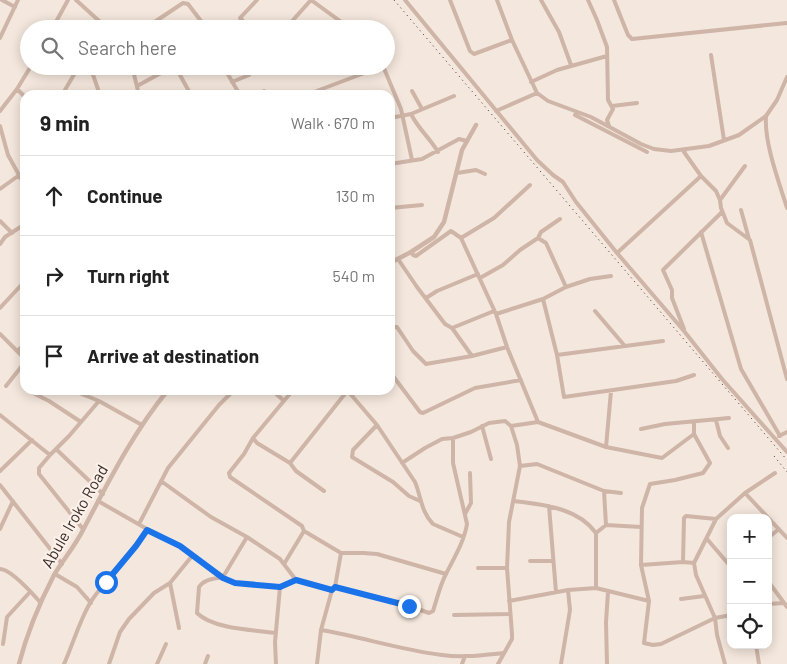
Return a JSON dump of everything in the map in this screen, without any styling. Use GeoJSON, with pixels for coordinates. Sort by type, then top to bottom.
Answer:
{"type":"FeatureCollection","features":[{"type":"Feature","properties":{"kind":"street"},"geometry":{"type":"LineString","coordinates":[[2,0],[15,7]]}},
{"type":"Feature","properties":{"kind":"street"},"geometry":{"type":"LineString","coordinates":[[0,38],[18,0]]}},
{"type":"Feature","properties":{"kind":"street"},"geometry":{"type":"LineString","coordinates":[[57,20],[68,0]]}},
{"type":"Feature","properties":{"kind":"street"},"geometry":{"type":"LineString","coordinates":[[76,0],[95,20]]}},
{"type":"Feature","properties":{"kind":"street"},"geometry":{"type":"LineString","coordinates":[[242,20],[240,18],[256,0]]}},
{"type":"Feature","properties":{"kind":"street"},"geometry":{"type":"LineString","coordinates":[[293,20],[311,0],[339,20]]}},
{"type":"Feature","properties":{"kind":"street"},"geometry":{"type":"LineString","coordinates":[[405,0],[537,160],[563,182],[576,202],[617,253],[684,331],[722,379],[787,452]]}},
{"type":"Feature","properties":{"kind":"street"},"geometry":{"type":"LineString","coordinates":[[450,0],[470,51],[474,54],[512,40]]}},
{"type":"Feature","properties":{"kind":"street"},"geometry":{"type":"LineString","coordinates":[[497,0],[512,40],[537,93],[558,105],[609,126],[654,149],[671,151],[709,146],[751,128],[766,116],[777,100],[787,77]]}},
{"type":"Feature","properties":{"kind":"street"},"geometry":{"type":"LineString","coordinates":[[541,0],[559,32],[571,66]]}},
{"type":"Feature","properties":{"kind":"street"},"geometry":{"type":"LineString","coordinates":[[588,0],[607,47],[608,100],[612,106],[612,112],[607,120],[609,126]]}},
{"type":"Feature","properties":{"kind":"street"},"geometry":{"type":"LineString","coordinates":[[614,0],[628,35],[632,39],[787,24]]}},
{"type":"Feature","properties":{"kind":"street"},"geometry":{"type":"LineString","coordinates":[[158,20],[183,3],[188,4],[201,20]]}},
{"type":"Feature","properties":{"kind":"street"},"geometry":{"type":"LineString","coordinates":[[711,55],[724,140]]}},
{"type":"Feature","properties":{"kind":"street"},"geometry":{"type":"LineString","coordinates":[[531,82],[557,70],[607,56]]}},
{"type":"Feature","properties":{"kind":"street"},"geometry":{"type":"LineString","coordinates":[[0,111],[25,75]]}},
{"type":"Feature","properties":{"kind":"street"},"geometry":{"type":"LineString","coordinates":[[65,90],[74,75]]}},
{"type":"Feature","properties":{"kind":"street"},"geometry":{"type":"LineString","coordinates":[[93,75],[98,90]]}},
{"type":"Feature","properties":{"kind":"street"},"geometry":{"type":"LineString","coordinates":[[134,75],[138,90]]}},
{"type":"Feature","properties":{"kind":"street"},"geometry":{"type":"LineString","coordinates":[[137,86],[158,75]]}},
{"type":"Feature","properties":{"kind":"street"},"geometry":{"type":"LineString","coordinates":[[180,75],[188,90]]}},
{"type":"Feature","properties":{"kind":"street"},"geometry":{"type":"LineString","coordinates":[[228,75],[237,90]]}},
{"type":"Feature","properties":{"kind":"street"},"geometry":{"type":"LineString","coordinates":[[232,82],[249,75]]}},
{"type":"Feature","properties":{"kind":"street"},"geometry":{"type":"LineString","coordinates":[[319,90],[359,75]]}},
{"type":"Feature","properties":{"kind":"street"},"geometry":{"type":"LineString","coordinates":[[387,75],[394,90]]}},
{"type":"Feature","properties":{"kind":"street"},"geometry":{"type":"LineString","coordinates":[[17,89],[20,92]]}},
{"type":"Feature","properties":{"kind":"street"},"geometry":{"type":"LineString","coordinates":[[412,91],[422,109]]}},
{"type":"Feature","properties":{"kind":"street"},"geometry":{"type":"LineString","coordinates":[[395,93],[412,160]]}},
{"type":"Feature","properties":{"kind":"street"},"geometry":{"type":"LineString","coordinates":[[496,111],[537,93]]}},
{"type":"Feature","properties":{"kind":"street"},"geometry":{"type":"LineString","coordinates":[[395,117],[411,114],[454,96]]}},
{"type":"Feature","properties":{"kind":"street"},"geometry":{"type":"LineString","coordinates":[[612,106],[637,103]]}},
{"type":"Feature","properties":{"kind":"street"},"geometry":{"type":"LineString","coordinates":[[411,114],[420,131],[438,152]]}},
{"type":"Feature","properties":{"kind":"street"},"geometry":{"type":"LineString","coordinates":[[574,115],[647,152]]}},
{"type":"Feature","properties":{"kind":"street"},"geometry":{"type":"LineString","coordinates":[[766,116],[772,160],[787,208]]}},
{"type":"Feature","properties":{"kind":"street"},"geometry":{"type":"LineString","coordinates":[[395,260],[412,252],[434,236],[444,222],[459,160],[466,141],[476,125]]}},
{"type":"Feature","properties":{"kind":"street"},"geometry":{"type":"LineString","coordinates":[[0,126],[1,136],[8,155],[20,179]]}},
{"type":"Feature","properties":{"kind":"street"},"geometry":{"type":"LineString","coordinates":[[395,163],[422,159],[459,139],[466,141]]}},
{"type":"Feature","properties":{"kind":"street"},"geometry":{"type":"LineString","coordinates":[[686,149],[684,152],[701,176],[710,183],[720,200],[722,212],[730,226],[750,240]]}},
{"type":"Feature","properties":{"kind":"street"},"geometry":{"type":"LineString","coordinates":[[720,200],[745,166]]}},
{"type":"Feature","properties":{"kind":"street"},"geometry":{"type":"LineString","coordinates":[[457,173],[476,170],[485,174]]}},
{"type":"Feature","properties":{"kind":"street"},"geometry":{"type":"LineString","coordinates":[[0,189],[18,176]]}},
{"type":"Feature","properties":{"kind":"street"},"geometry":{"type":"LineString","coordinates":[[617,253],[701,176]]}},
{"type":"Feature","properties":{"kind":"street"},"geometry":{"type":"LineString","coordinates":[[461,238],[494,218],[530,185]]}},
{"type":"Feature","properties":{"kind":"street"},"geometry":{"type":"LineString","coordinates":[[395,208],[422,205]]}},
{"type":"Feature","properties":{"kind":"street"},"geometry":{"type":"LineString","coordinates":[[741,210],[787,379]]}},
{"type":"Feature","properties":{"kind":"street"},"geometry":{"type":"LineString","coordinates":[[684,331],[672,298],[672,290],[663,270],[722,212]]}},
{"type":"Feature","properties":{"kind":"street"},"geometry":{"type":"LineString","coordinates":[[426,298],[437,291],[503,265],[538,238],[541,232],[560,219]]}},
{"type":"Feature","properties":{"kind":"street"},"geometry":{"type":"LineString","coordinates":[[0,221],[12,233]]}},
{"type":"Feature","properties":{"kind":"street"},"geometry":{"type":"LineString","coordinates":[[0,244],[5,237],[20,227]]}},
{"type":"Feature","properties":{"kind":"street"},"geometry":{"type":"LineString","coordinates":[[412,252],[413,256],[416,256],[451,231],[461,238],[495,313],[538,422]]}},
{"type":"Feature","properties":{"kind":"street"},"geometry":{"type":"LineString","coordinates":[[701,232],[741,369],[780,436]]}},
{"type":"Feature","properties":{"kind":"street"},"geometry":{"type":"LineString","coordinates":[[538,238],[546,243],[566,287]]}},
{"type":"Feature","properties":{"kind":"street"},"geometry":{"type":"LineString","coordinates":[[398,259],[445,324],[452,328],[472,356]]}},
{"type":"Feature","properties":{"kind":"street"},"geometry":{"type":"LineString","coordinates":[[452,328],[495,313],[543,300],[566,287],[590,279],[611,276]]}},
{"type":"Feature","properties":{"kind":"street"},"geometry":{"type":"LineString","coordinates":[[0,308],[20,286]]}},
{"type":"Feature","properties":{"kind":"street"},"geometry":{"type":"LineString","coordinates":[[543,300],[557,355],[564,397],[676,381],[694,375]]}},
{"type":"Feature","properties":{"kind":"street"},"geometry":{"type":"LineString","coordinates":[[595,311],[624,345]]}},
{"type":"Feature","properties":{"kind":"street"},"geometry":{"type":"LineString","coordinates":[[395,327],[397,327],[413,351],[426,364],[472,356],[507,346]]}},
{"type":"Feature","properties":{"kind":"street"},"geometry":{"type":"LineString","coordinates":[[0,334],[20,354]]}},
{"type":"Feature","properties":{"kind":"street"},"geometry":{"type":"LineString","coordinates":[[557,355],[663,341]]}},
{"type":"Feature","properties":{"kind":"street"},"geometry":{"type":"LineString","coordinates":[[6,386],[20,367]]}},
{"type":"Feature","properties":{"kind":"street"},"geometry":{"type":"LineString","coordinates":[[395,379],[420,412],[423,413],[475,388],[521,380]]}},
{"type":"Feature","properties":{"kind":"street"},"geometry":{"type":"LineString","coordinates":[[606,447],[611,391]]}},
{"type":"Feature","properties":{"kind":"street"},"geometry":{"type":"LineString","coordinates":[[37,395],[81,422]]}},
{"type":"Feature","properties":{"kind":"street"},"geometry":{"type":"LineString","coordinates":[[85,395],[142,425]]}},
{"type":"Feature","properties":{"kind":"street","name":"Abule Iroko Road"},"geometry":{"type":"LineString","coordinates":[[19,664],[26,636],[40,602],[55,574],[84,529],[120,460],[142,425],[164,395]]}},
{"type":"Feature","properties":{"kind":"street"},"geometry":{"type":"LineString","coordinates":[[139,524],[168,468],[229,395]]}},
{"type":"Feature","properties":{"kind":"street"},"geometry":{"type":"LineString","coordinates":[[277,395],[284,401]]}},
{"type":"Feature","properties":{"kind":"street"},"geometry":{"type":"LineString","coordinates":[[289,395],[254,438],[229,475],[302,526],[304,531],[341,553],[364,552],[377,554],[446,574]]}},
{"type":"Feature","properties":{"kind":"street"},"geometry":{"type":"LineString","coordinates":[[290,464],[344,395]]}},
{"type":"Feature","properties":{"kind":"street"},"geometry":{"type":"LineString","coordinates":[[352,395],[377,425],[415,482],[419,490],[420,501],[433,524],[463,537]]}},
{"type":"Feature","properties":{"kind":"street"},"geometry":{"type":"LineString","coordinates":[[84,529],[39,474],[39,468],[99,401]]}},
{"type":"Feature","properties":{"kind":"street"},"geometry":{"type":"LineString","coordinates":[[0,416],[50,455]]}},
{"type":"Feature","properties":{"kind":"street"},"geometry":{"type":"LineString","coordinates":[[641,429],[729,418]]}},
{"type":"Feature","properties":{"kind":"street"},"geometry":{"type":"LineString","coordinates":[[716,420],[720,436],[728,448]]}},
{"type":"Feature","properties":{"kind":"street"},"geometry":{"type":"LineString","coordinates":[[402,463],[442,439],[452,438],[482,426],[504,421],[511,426],[520,466],[509,522],[507,568],[512,639],[498,664]]}},
{"type":"Feature","properties":{"kind":"street"},"geometry":{"type":"LineString","coordinates":[[694,421],[694,434],[710,463],[702,473],[650,484],[642,508],[641,565],[649,601],[644,643],[661,644],[715,618],[727,616]]}},
{"type":"Feature","properties":{"kind":"street"},"geometry":{"type":"LineString","coordinates":[[511,426],[538,422],[606,447],[662,458],[694,434]]}},
{"type":"Feature","properties":{"kind":"street"},"geometry":{"type":"LineString","coordinates":[[377,425],[353,450],[352,457],[393,482],[409,496],[420,501]]}},
{"type":"Feature","properties":{"kind":"street"},"geometry":{"type":"LineString","coordinates":[[482,426],[491,459]]}},
{"type":"Feature","properties":{"kind":"street"},"geometry":{"type":"LineString","coordinates":[[775,439],[787,432]]}},
{"type":"Feature","properties":{"kind":"street"},"geometry":{"type":"LineString","coordinates":[[254,438],[257,443],[290,464],[296,471],[324,491]]}},
{"type":"Feature","properties":{"kind":"street"},"geometry":{"type":"LineString","coordinates":[[98,501],[147,530],[180,546],[223,578],[235,583],[280,587],[296,580],[404,604],[429,613],[433,611],[467,524],[453,464],[452,438]]}},
{"type":"Feature","properties":{"kind":"street"},"geometry":{"type":"LineString","coordinates":[[0,471],[32,440]]}},
{"type":"Feature","properties":{"kind":"street"},"geometry":{"type":"LineString","coordinates":[[56,449],[103,494]]}},
{"type":"Feature","properties":{"kind":"street"},"geometry":{"type":"LineString","coordinates":[[520,466],[537,464],[604,491],[621,493]]}},
{"type":"Feature","properties":{"kind":"street"},"geometry":{"type":"LineString","coordinates":[[724,664],[716,635],[715,618],[696,576],[694,563],[716,519],[745,493],[776,473]]}},
{"type":"Feature","properties":{"kind":"street"},"geometry":{"type":"LineString","coordinates":[[465,514],[471,502],[470,474]]}},
{"type":"Feature","properties":{"kind":"street"},"geometry":{"type":"LineString","coordinates":[[161,481],[211,517],[247,537],[280,559],[296,580]]}},
{"type":"Feature","properties":{"kind":"street"},"geometry":{"type":"LineString","coordinates":[[0,486],[62,564]]}},
{"type":"Feature","properties":{"kind":"street"},"geometry":{"type":"LineString","coordinates":[[604,491],[606,525]]}},
{"type":"Feature","properties":{"kind":"street"},"geometry":{"type":"LineString","coordinates":[[745,493],[787,538]]}},
{"type":"Feature","properties":{"kind":"street"},"geometry":{"type":"LineString","coordinates":[[0,528],[13,501]]}},
{"type":"Feature","properties":{"kind":"street"},"geometry":{"type":"LineString","coordinates":[[514,502],[549,506],[576,515],[590,525],[596,533],[596,588]]}},
{"type":"Feature","properties":{"kind":"street"},"geometry":{"type":"LineString","coordinates":[[549,506],[556,592]]}},
{"type":"Feature","properties":{"kind":"street"},"geometry":{"type":"LineString","coordinates":[[683,562],[684,518],[686,516],[716,519]]}},
{"type":"Feature","properties":{"kind":"street"},"geometry":{"type":"LineString","coordinates":[[596,533],[606,525],[641,527]]}},
{"type":"Feature","properties":{"kind":"street"},"geometry":{"type":"LineString","coordinates":[[772,534],[779,528]]}},
{"type":"Feature","properties":{"kind":"street"},"geometry":{"type":"LineString","coordinates":[[64,664],[91,603],[147,530]]}},
{"type":"Feature","properties":{"kind":"street"},"geometry":{"type":"LineString","coordinates":[[284,564],[304,531]]}},
{"type":"Feature","properties":{"kind":"street"},"geometry":{"type":"LineString","coordinates":[[223,578],[247,537]]}},
{"type":"Feature","properties":{"kind":"street"},"geometry":{"type":"LineString","coordinates":[[707,539],[727,562]]}},
{"type":"Feature","properties":{"kind":"street"},"geometry":{"type":"LineString","coordinates":[[317,664],[321,630],[334,589],[341,553]]}},
{"type":"Feature","properties":{"kind":"street"},"geometry":{"type":"LineString","coordinates":[[110,664],[120,632],[128,619],[154,593],[170,583],[192,556]]}},
{"type":"Feature","properties":{"kind":"street"},"geometry":{"type":"LineString","coordinates":[[530,561],[553,561]]}},
{"type":"Feature","properties":{"kind":"street"},"geometry":{"type":"LineString","coordinates":[[641,565],[694,563]]}},
{"type":"Feature","properties":{"kind":"street"},"geometry":{"type":"LineString","coordinates":[[478,568],[507,568]]}},
{"type":"Feature","properties":{"kind":"street"},"geometry":{"type":"LineString","coordinates":[[0,569],[5,569],[16,578],[40,602]]}},
{"type":"Feature","properties":{"kind":"street"},"geometry":{"type":"LineString","coordinates":[[55,574],[77,588],[91,603]]}},
{"type":"Feature","properties":{"kind":"street"},"geometry":{"type":"LineString","coordinates":[[223,578],[205,581],[201,584],[199,587],[197,614],[221,625],[276,633]]}},
{"type":"Feature","properties":{"kind":"street"},"geometry":{"type":"LineString","coordinates":[[170,583],[179,628]]}},
{"type":"Feature","properties":{"kind":"street"},"geometry":{"type":"LineString","coordinates":[[276,664],[276,633],[280,587]]}},
{"type":"Feature","properties":{"kind":"street"},"geometry":{"type":"LineString","coordinates":[[772,587],[785,605]]}},
{"type":"Feature","properties":{"kind":"street"},"geometry":{"type":"LineString","coordinates":[[508,601],[568,590],[596,588],[649,601]]}},
{"type":"Feature","properties":{"kind":"street"},"geometry":{"type":"LineString","coordinates":[[561,664],[570,610],[568,590]]}},
{"type":"Feature","properties":{"kind":"street"},"geometry":{"type":"LineString","coordinates":[[3,644],[7,617],[30,592]]}},
{"type":"Feature","properties":{"kind":"street"},"geometry":{"type":"LineString","coordinates":[[607,664],[606,622],[608,592]]}},
{"type":"Feature","properties":{"kind":"street"},"geometry":{"type":"LineString","coordinates":[[680,599],[704,596]]}},
{"type":"Feature","properties":{"kind":"street"},"geometry":{"type":"LineString","coordinates":[[772,604],[785,605]]}},
{"type":"Feature","properties":{"kind":"street"},"geometry":{"type":"LineString","coordinates":[[454,615],[510,614]]}},
{"type":"Feature","properties":{"kind":"street"},"geometry":{"type":"LineString","coordinates":[[321,630],[442,655],[465,656],[504,653]]}},
{"type":"Feature","properties":{"kind":"street"},"geometry":{"type":"LineString","coordinates":[[157,664],[166,644]]}},
{"type":"Feature","properties":{"kind":"street"},"geometry":{"type":"LineString","coordinates":[[757,649],[759,664]]}},
{"type":"Feature","properties":{"kind":"street"},"geometry":{"type":"LineString","coordinates":[[206,664],[208,656]]}},
{"type":"Feature","properties":{"kind":"street"},"geometry":{"type":"LineString","coordinates":[[462,664],[465,656]]}},
{"type":"Feature","properties":{"kind":"railway"},"geometry":{"type":"LineString","coordinates":[[394,0],[787,460]]}},
{"type":"Feature","properties":{"kind":"railway"},"geometry":{"type":"LineString","coordinates":[[774,456],[787,472]]}},
{"type":"Feature","properties":{"kind":"route"},"geometry":{"type":"LineString","coordinates":[[106,582],[147,530],[180,546],[223,578],[235,583],[280,587],[296,580],[332,590],[335,587],[409,606]]}}]}
